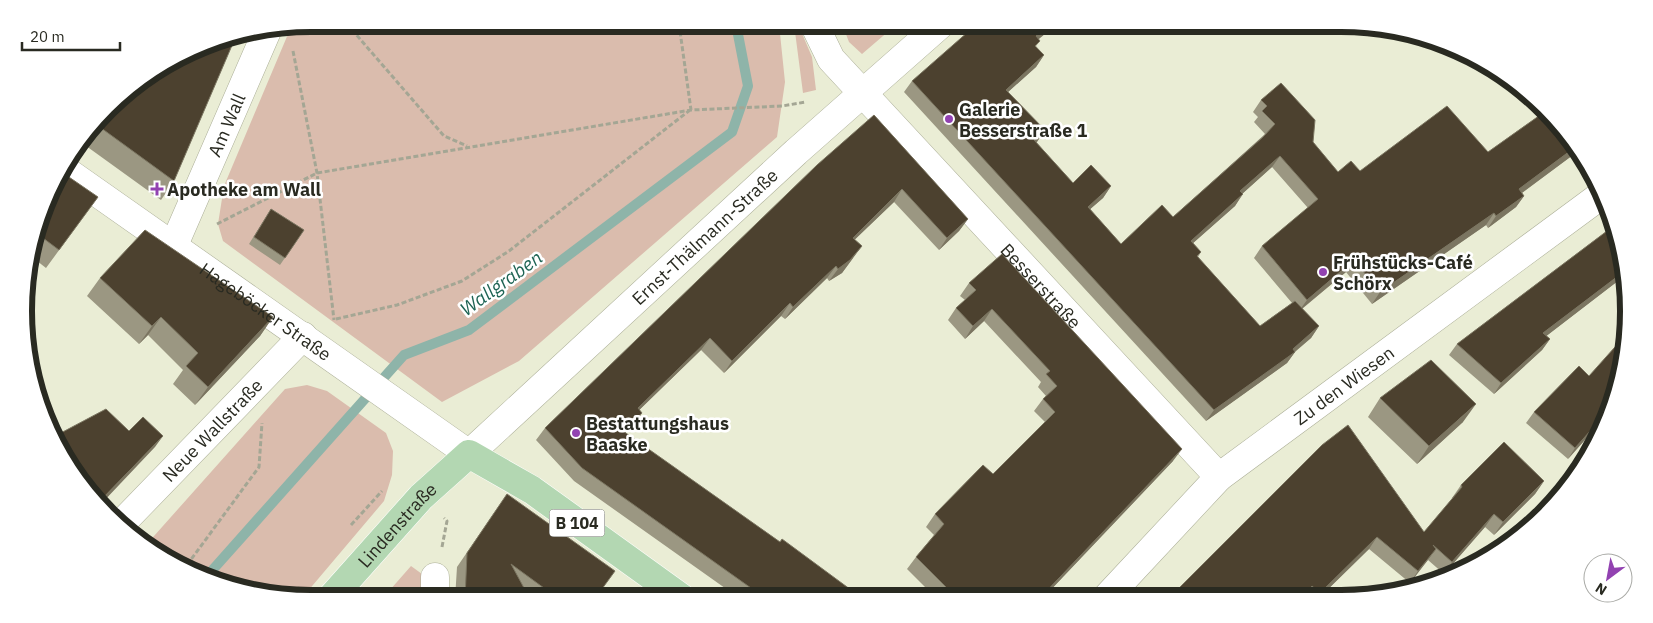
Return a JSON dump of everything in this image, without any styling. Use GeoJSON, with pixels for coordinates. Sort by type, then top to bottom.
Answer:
{"type":"FeatureCollection","features":[{"type":"Feature","properties":{"kind":"main road","name":"B 104"},"geometry":{"type":"LineString","coordinates":[[469,454],[532,490],[671,590]]}},
{"type":"Feature","properties":{"kind":"main road","name":"Lindenstraße"},"geometry":{"type":"LineString","coordinates":[[338,590],[421,497],[469,454]]}},
{"type":"Feature","properties":{"kind":"street","name":"Besserstraße"},"geometry":{"type":"LineString","coordinates":[[818,32],[831,59],[1220,477]]}},
{"type":"Feature","properties":{"kind":"street","name":"Ernst-Thälmann-Straße"},"geometry":{"type":"LineString","coordinates":[[469,454],[862,92],[932,32]]}},
{"type":"Feature","properties":{"kind":"street","name":"Am Wall"},"geometry":{"type":"LineString","coordinates":[[174,246],[265,37]]}},
{"type":"Feature","properties":{"kind":"street","name":"Hageböcker Straße"},"geometry":{"type":"LineString","coordinates":[[69,173],[469,454]]}},
{"type":"Feature","properties":{"kind":"street","name":"Zu den Wiesen"},"geometry":{"type":"LineString","coordinates":[[1114,590],[1220,477],[1596,199]]}},
{"type":"Feature","properties":{"kind":"street","name":"Neue Wallstraße"},"geometry":{"type":"LineString","coordinates":[[126,520],[303,336]]}},
{"type":"Feature","properties":{"kind":"path"},"geometry":{"type":"LineString","coordinates":[[354,32],[444,136],[468,147]]}},
{"type":"Feature","properties":{"kind":"path"},"geometry":{"type":"LineString","coordinates":[[680,32],[691,110]]}},
{"type":"Feature","properties":{"kind":"path"},"geometry":{"type":"LineString","coordinates":[[292,47],[317,173],[336,319]]}},
{"type":"Feature","properties":{"kind":"path"},"geometry":{"type":"LineString","coordinates":[[174,246],[317,173],[691,110],[793,104]]}},
{"type":"Feature","properties":{"kind":"path"},"geometry":{"type":"LineString","coordinates":[[303,336],[336,319],[397,305],[462,281],[509,252],[691,110]]}},
{"type":"Feature","properties":{"kind":"path"},"geometry":{"type":"LineString","coordinates":[[189,562],[259,467],[262,421]]}},
{"type":"Feature","properties":{"kind":"shaded area"},"geometry":{"type":"Polygon","coordinates":[[[780,32],[785,82],[777,137],[519,361],[442,402],[223,241],[218,224],[224,186],[288,34],[780,32]]]}},
{"type":"Feature","properties":{"kind":"shaded area"},"geometry":{"type":"Polygon","coordinates":[[[795,32],[801,32],[812,57],[816,90],[803,93],[795,32]]]}},
{"type":"Feature","properties":{"kind":"shaded area"},"geometry":{"type":"Polygon","coordinates":[[[845,32],[888,32],[862,54],[849,42],[845,32]]]}},
{"type":"Feature","properties":{"kind":"shaded area"},"geometry":{"type":"Polygon","coordinates":[[[307,385],[327,391],[386,433],[393,451],[392,475],[384,501],[309,590],[275,588],[222,576],[188,562],[151,539],[285,389],[307,385]]]}},
{"type":"Feature","properties":{"kind":"shaded area"},"geometry":{"type":"Polygon","coordinates":[[[411,566],[422,574],[422,590],[390,590],[411,566]]]}},
{"type":"Feature","properties":{"kind":"building"},"geometry":{"type":"Polygon","coordinates":[[[968,32],[1041,32],[1036,36],[1040,41],[1035,46],[1044,55],[1006,90],[1045,130],[1034,140],[1073,183],[1091,165],[1111,186],[1088,207],[1121,244],[1162,205],[1173,217],[1263,137],[1275,124],[1262,111],[1267,106],[1261,100],[1281,83],[1315,120],[1313,142],[1338,172],[1351,161],[1360,171],[1447,106],[1488,152],[1540,115],[1570,151],[1519,189],[1524,196],[1496,216],[1494,213],[1380,292],[1354,260],[1307,300],[1262,246],[1318,199],[1280,156],[1240,191],[1243,194],[1191,241],[1201,252],[1197,256],[1260,326],[1295,301],[1319,326],[1293,349],[1295,352],[1214,410],[912,81],[968,32]]]}},
{"type":"Feature","properties":{"kind":"building"},"geometry":{"type":"Polygon","coordinates":[[[233,44],[174,181],[102,128],[114,114],[156,80],[188,61],[233,44]]]}},
{"type":"Feature","properties":{"kind":"building"},"geometry":{"type":"Polygon","coordinates":[[[874,115],[968,219],[947,238],[902,189],[853,238],[862,246],[850,260],[838,269],[836,266],[793,307],[790,303],[732,361],[710,338],[638,408],[642,413],[623,431],[780,542],[782,539],[851,590],[754,590],[582,468],[545,428],[817,165],[874,115]]]}},
{"type":"Feature","properties":{"kind":"building"},"geometry":{"type":"Polygon","coordinates":[[[68,176],[98,197],[59,250],[42,238],[47,222],[68,176]]]}},
{"type":"Feature","properties":{"kind":"building"},"geometry":{"type":"Polygon","coordinates":[[[271,209],[304,230],[285,258],[254,237],[271,209]]]}},
{"type":"Feature","properties":{"kind":"building"},"geometry":{"type":"Polygon","coordinates":[[[145,230],[273,317],[208,387],[186,366],[198,353],[161,317],[152,326],[100,278],[145,230]]]}},
{"type":"Feature","properties":{"kind":"building"},"geometry":{"type":"Polygon","coordinates":[[[1608,230],[1618,276],[1543,333],[1550,339],[1501,383],[1457,344],[1608,230]]]}},
{"type":"Feature","properties":{"kind":"building"},"geometry":{"type":"Polygon","coordinates":[[[1002,254],[1182,449],[1048,590],[949,590],[916,557],[944,524],[935,514],[983,465],[993,474],[1055,412],[1043,399],[1057,386],[1046,374],[1050,371],[992,309],[973,326],[956,308],[976,290],[969,283],[1002,254]]]}},
{"type":"Feature","properties":{"kind":"building"},"geometry":{"type":"Polygon","coordinates":[[[1619,343],[1611,384],[1597,424],[1575,448],[1534,412],[1579,366],[1589,376],[1619,343]]]}},
{"type":"Feature","properties":{"kind":"building"},"geometry":{"type":"Polygon","coordinates":[[[1431,360],[1476,404],[1429,446],[1380,398],[1431,360]]]}},
{"type":"Feature","properties":{"kind":"building"},"geometry":{"type":"Polygon","coordinates":[[[106,409],[129,431],[143,417],[163,436],[104,497],[80,467],[60,433],[106,409]]]}},
{"type":"Feature","properties":{"kind":"building"},"geometry":{"type":"Polygon","coordinates":[[[1348,425],[1424,532],[1462,487],[1461,485],[1504,442],[1544,481],[1503,522],[1494,514],[1452,562],[1433,545],[1436,549],[1418,571],[1377,537],[1323,590],[1317,590],[1312,586],[1309,590],[1177,590],[1322,445],[1348,425]]]}},
{"type":"Feature","properties":{"kind":"building"},"geometry":{"type":"Polygon","coordinates":[[[507,494],[615,571],[601,590],[547,590],[511,564],[525,590],[465,590],[467,553],[507,494]]]}},
{"type":"Feature","properties":{"kind":"waterway","name":"Wallgraben"},"geometry":{"type":"LineString","coordinates":[[211,572],[404,355],[469,330],[732,132],[748,86],[738,32]]}},
{"type":"Feature","properties":{"kind":"place","name":"Galerie Besserstraße 1"},"geometry":{"type":"Point","coordinates":[949,119]}},
{"type":"Feature","properties":{"kind":"place","name":"Apotheke am Wall"},"geometry":{"type":"Point","coordinates":[157,189]}},
{"type":"Feature","properties":{"kind":"place","name":"Frühstücks-Café Schörx"},"geometry":{"type":"Point","coordinates":[1323,272]}},
{"type":"Feature","properties":{"kind":"place","name":"Bestattungshaus Baaske"},"geometry":{"type":"Point","coordinates":[576,433]}}]}
